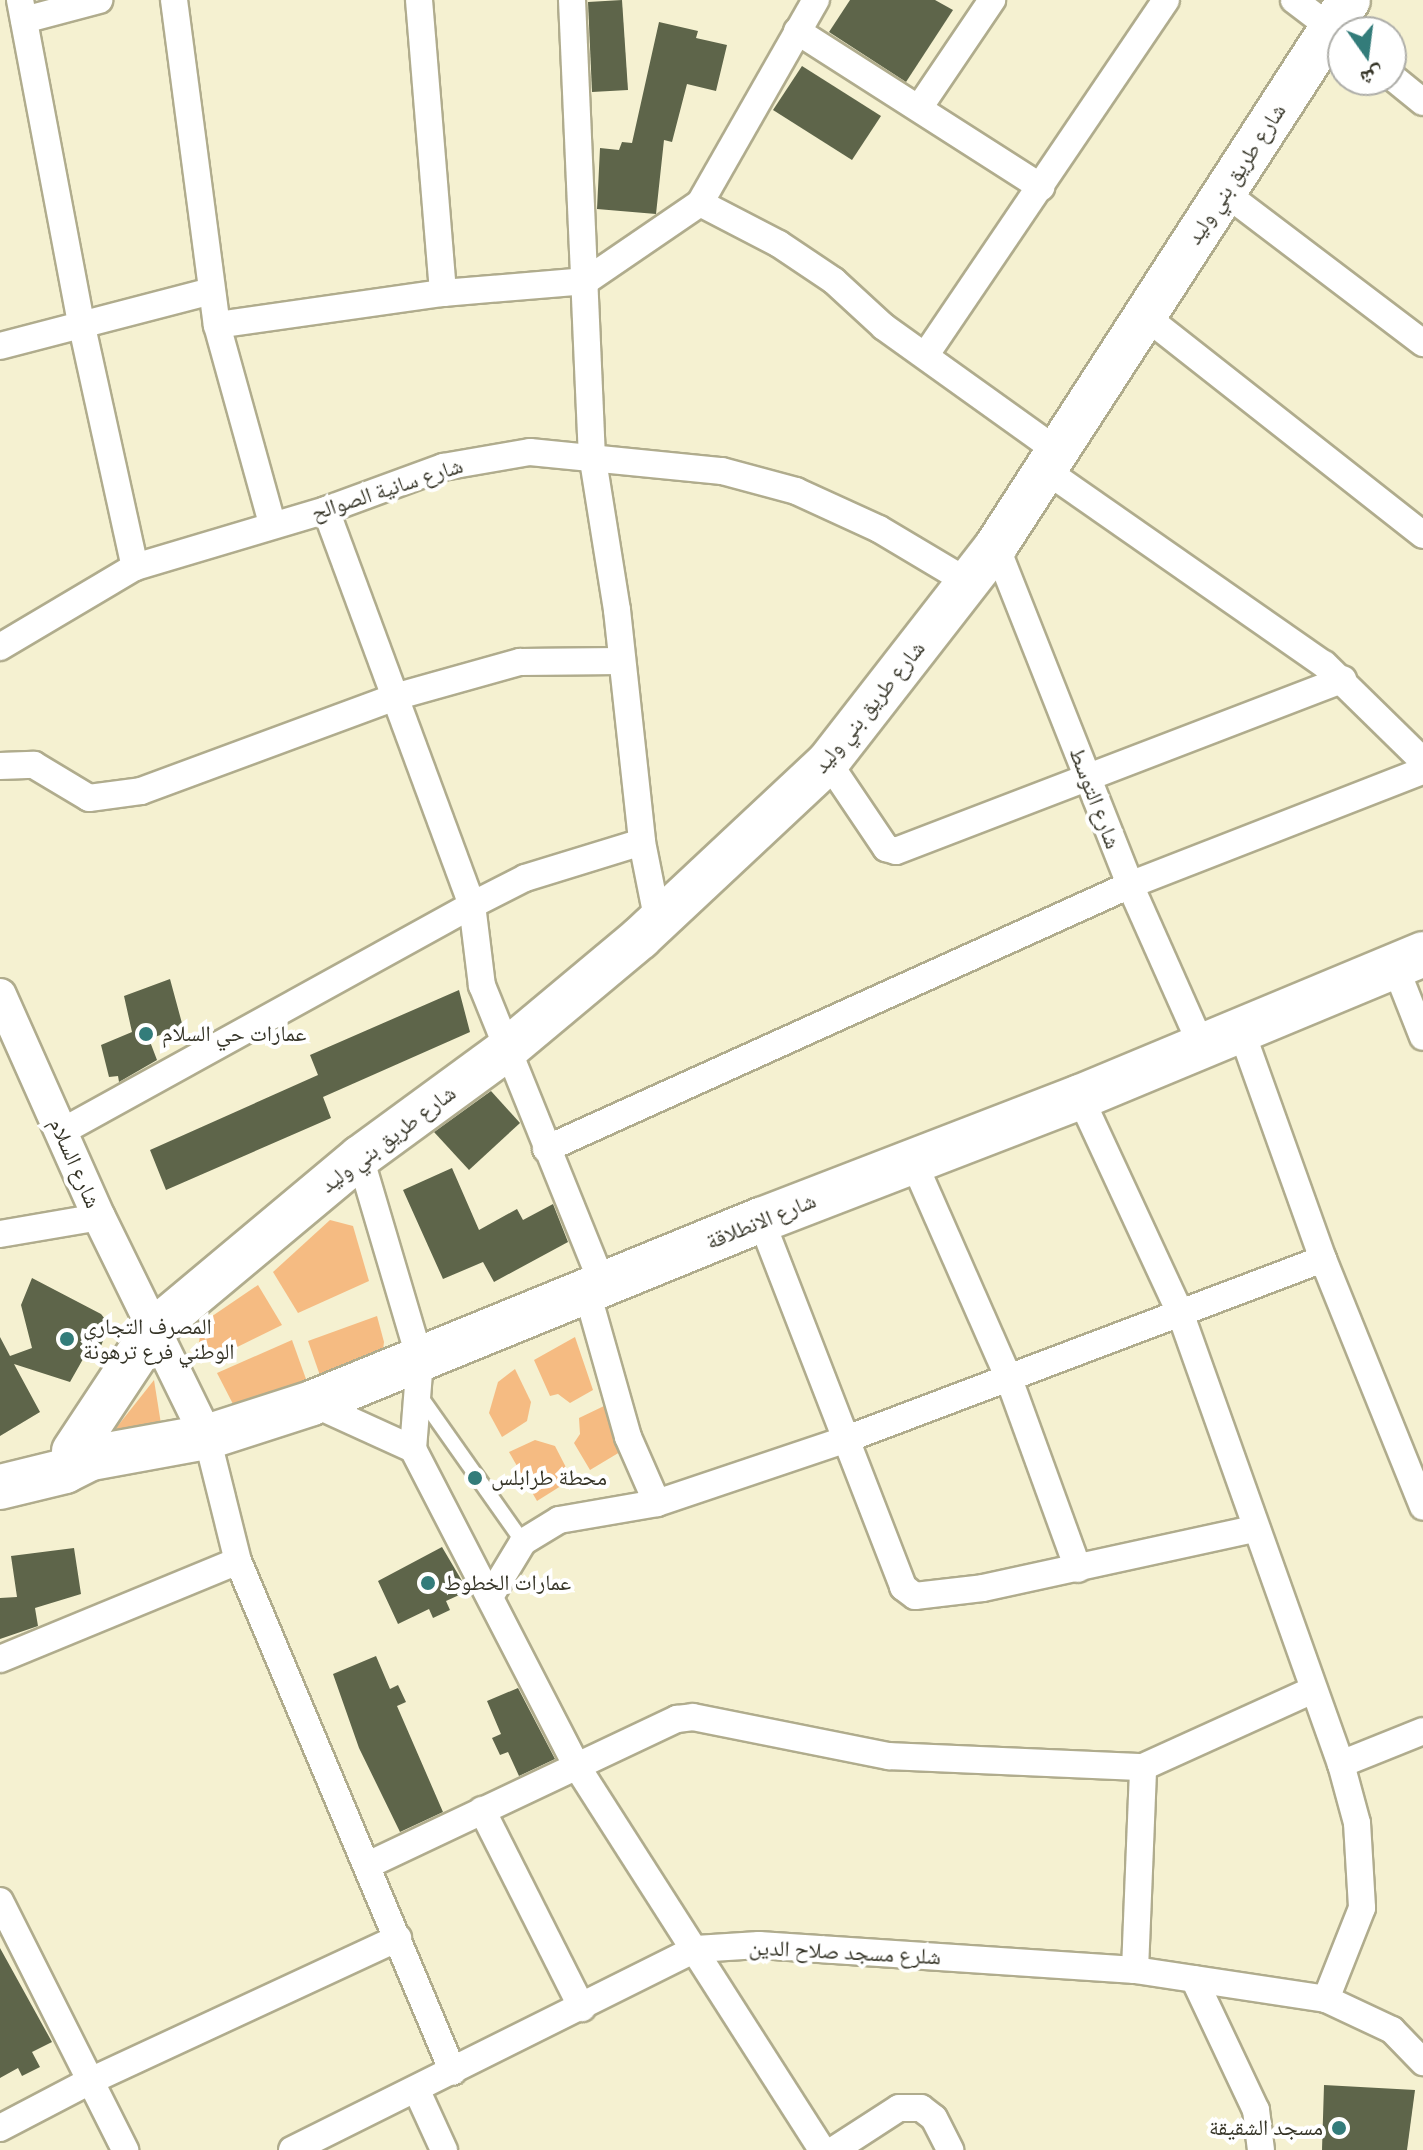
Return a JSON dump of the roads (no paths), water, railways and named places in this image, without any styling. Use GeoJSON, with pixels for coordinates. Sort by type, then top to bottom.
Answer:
{"type":"FeatureCollection","features":[{"type":"Feature","properties":{"kind":"highway","name":"شارع الانطلاقة"},"geometry":{"type":"LineString","coordinates":[[82,1455],[207,1437],[312,1403],[419,1376],[595,1289],[761,1220],[1080,1097],[1409,960]]}},
{"type":"Feature","properties":{"kind":"highway"},"geometry":{"type":"LineString","coordinates":[[0,1465],[82,1455]]}},
{"type":"Feature","properties":{"kind":"highway"},"geometry":{"type":"LineString","coordinates":[[0,1487],[65,1471],[82,1455]]}},
{"type":"Feature","properties":{"kind":"main road","name":"شارع طريق بني وليد"},"geometry":{"type":"LineString","coordinates":[[82,1455],[153,1330],[360,1157],[505,1051],[658,922],[828,762],[996,546],[1224,192],[1327,42]]}},
{"type":"Feature","properties":{"kind":"street"},"geometry":{"type":"LineString","coordinates":[[99,0],[22,10],[81,322],[135,567]]}},
{"type":"Feature","properties":{"kind":"street"},"geometry":{"type":"LineString","coordinates":[[174,0],[217,325],[272,523]]}},
{"type":"Feature","properties":{"kind":"street"},"geometry":{"type":"LineString","coordinates":[[419,0],[443,293]]}},
{"type":"Feature","properties":{"kind":"street"},"geometry":{"type":"LineString","coordinates":[[572,0],[592,454],[642,842],[658,922]]}},
{"type":"Feature","properties":{"kind":"street"},"geometry":{"type":"LineString","coordinates":[[921,105],[992,0]]}},
{"type":"Feature","properties":{"kind":"street"},"geometry":{"type":"LineString","coordinates":[[927,353],[1166,0]]}},
{"type":"Feature","properties":{"kind":"street"},"geometry":{"type":"LineString","coordinates":[[1294,0],[1328,16]]}},
{"type":"Feature","properties":{"kind":"street"},"geometry":{"type":"LineString","coordinates":[[217,325],[443,293],[586,281],[700,203],[807,12],[921,105],[1041,187]]}},
{"type":"Feature","properties":{"kind":"street"},"geometry":{"type":"LineString","coordinates":[[1407,89],[1423,102]]}},
{"type":"Feature","properties":{"kind":"street"},"geometry":{"type":"LineString","coordinates":[[1224,192],[1423,343]]}},
{"type":"Feature","properties":{"kind":"street"},"geometry":{"type":"LineString","coordinates":[[700,203],[779,244],[834,281],[884,327],[927,353],[1050,460],[1343,679],[1423,761]]}},
{"type":"Feature","properties":{"kind":"street"},"geometry":{"type":"LineString","coordinates":[[0,346],[81,322],[211,291]]}},
{"type":"Feature","properties":{"kind":"street"},"geometry":{"type":"LineString","coordinates":[[1145,316],[1423,535]]}},
{"type":"Feature","properties":{"kind":"street","name":"شارع سانية الصوالح"},"geometry":{"type":"LineString","coordinates":[[0,647],[135,567],[272,523],[326,510],[443,467],[530,452],[592,454],[722,471],[796,491],[879,529],[968,582]]}},
{"type":"Feature","properties":{"kind":"street"},"geometry":{"type":"LineString","coordinates":[[326,510],[398,696],[472,905],[482,986],[546,1149],[595,1289],[628,1437],[657,1503]]}},
{"type":"Feature","properties":{"kind":"street","name":"شارع التوسط"},"geometry":{"type":"LineString","coordinates":[[996,546],[1130,885],[1202,1047]]}},
{"type":"Feature","properties":{"kind":"street"},"geometry":{"type":"LineString","coordinates":[[0,766],[34,765],[89,798],[141,791],[398,696],[520,662],[620,661]]}},
{"type":"Feature","properties":{"kind":"street"},"geometry":{"type":"LineString","coordinates":[[828,762],[886,848],[896,851],[1343,679]]}},
{"type":"Feature","properties":{"kind":"street"},"geometry":{"type":"LineString","coordinates":[[546,1149],[1130,885],[1423,771]]}},
{"type":"Feature","properties":{"kind":"street"},"geometry":{"type":"LineString","coordinates":[[61,1132],[525,878],[642,842]]}},
{"type":"Feature","properties":{"kind":"street"},"geometry":{"type":"LineString","coordinates":[[1409,960],[1423,1037]]}},
{"type":"Feature","properties":{"kind":"street","name":"شارع السلام"},"geometry":{"type":"LineString","coordinates":[[0,995],[99,1217],[207,1437]]}},
{"type":"Feature","properties":{"kind":"street"},"geometry":{"type":"LineString","coordinates":[[1241,1030],[1323,1259],[1423,1507]]}},
{"type":"Feature","properties":{"kind":"street"},"geometry":{"type":"LineString","coordinates":[[1080,1097],[1181,1315],[1254,1529],[1341,1764],[1357,1823],[1362,1908],[1326,1999]]}},
{"type":"Feature","properties":{"kind":"street"},"geometry":{"type":"LineString","coordinates":[[360,1157],[419,1376],[413,1449],[576,1765],[822,2150]]}},
{"type":"Feature","properties":{"kind":"street"},"geometry":{"type":"LineString","coordinates":[[913,1161],[1009,1379],[1078,1569]]}},
{"type":"Feature","properties":{"kind":"street"},"geometry":{"type":"LineString","coordinates":[[0,1234],[99,1217]]}},
{"type":"Feature","properties":{"kind":"street"},"geometry":{"type":"LineString","coordinates":[[761,1220],[903,1587],[915,1596],[1078,1569],[1254,1529]]}},
{"type":"Feature","properties":{"kind":"street"},"geometry":{"type":"LineString","coordinates":[[491,1595],[523,1542],[559,1520],[657,1503],[844,1440],[1323,1259]]}},
{"type":"Feature","properties":{"kind":"street"},"geometry":{"type":"LineString","coordinates":[[312,1403],[413,1449]]}},
{"type":"Feature","properties":{"kind":"street"},"geometry":{"type":"LineString","coordinates":[[207,1437],[238,1561],[453,2072]]}},
{"type":"Feature","properties":{"kind":"street"},"geometry":{"type":"LineString","coordinates":[[0,1659],[238,1561]]}},
{"type":"Feature","properties":{"kind":"street"},"geometry":{"type":"LineString","coordinates":[[368,1865],[648,1731],[693,1717],[889,1756],[1143,1767],[1313,1690]]}},
{"type":"Feature","properties":{"kind":"street"},"geometry":{"type":"LineString","coordinates":[[1341,1764],[1423,1731]]}},
{"type":"Feature","properties":{"kind":"street"},"geometry":{"type":"LineString","coordinates":[[1135,1970],[1143,1767]]}},
{"type":"Feature","properties":{"kind":"street"},"geometry":{"type":"LineString","coordinates":[[482,1810],[582,2008]]}},
{"type":"Feature","properties":{"kind":"street"},"geometry":{"type":"LineString","coordinates":[[0,1901],[88,2082],[125,2150]]}},
{"type":"Feature","properties":{"kind":"street"},"geometry":{"type":"LineString","coordinates":[[0,2128],[88,2082],[398,1938]]}},
{"type":"Feature","properties":{"kind":"street","name":"شلرع مسجد صلاح الدين"},"geometry":{"type":"LineString","coordinates":[[292,2150],[417,2091],[696,1949],[759,1945],[1135,1970],[1326,1999],[1392,2030],[1423,2062]]}},
{"type":"Feature","properties":{"kind":"street"},"geometry":{"type":"LineString","coordinates":[[1194,1979],[1256,2110],[1261,2150]]}},
{"type":"Feature","properties":{"kind":"street"},"geometry":{"type":"LineString","coordinates":[[417,2091],[444,2150]]}},
{"type":"Feature","properties":{"kind":"street"},"geometry":{"type":"LineString","coordinates":[[834,2150],[899,2108],[921,2108],[934,2118],[950,2150]]}},
{"type":"Feature","properties":{"kind":"lane"},"geometry":{"type":"LineString","coordinates":[[419,1376],[523,1542]]}},
{"type":"Feature","properties":{"kind":"place","name":"عمارات حي السلام"},"geometry":{"type":"Point","coordinates":[146,1034]}},
{"type":"Feature","properties":{"kind":"place","name":"المصرف التجاري الوطني فرع ترهونة"},"geometry":{"type":"Point","coordinates":[67,1339]}},
{"type":"Feature","properties":{"kind":"place","name":"محطة طرابلس"},"geometry":{"type":"Point","coordinates":[475,1478]}},
{"type":"Feature","properties":{"kind":"place","name":"عمارات الخطوط"},"geometry":{"type":"Point","coordinates":[428,1583]}},
{"type":"Feature","properties":{"kind":"place","name":"مسجد الشقيقة"},"geometry":{"type":"Point","coordinates":[1339,2128]}}]}
